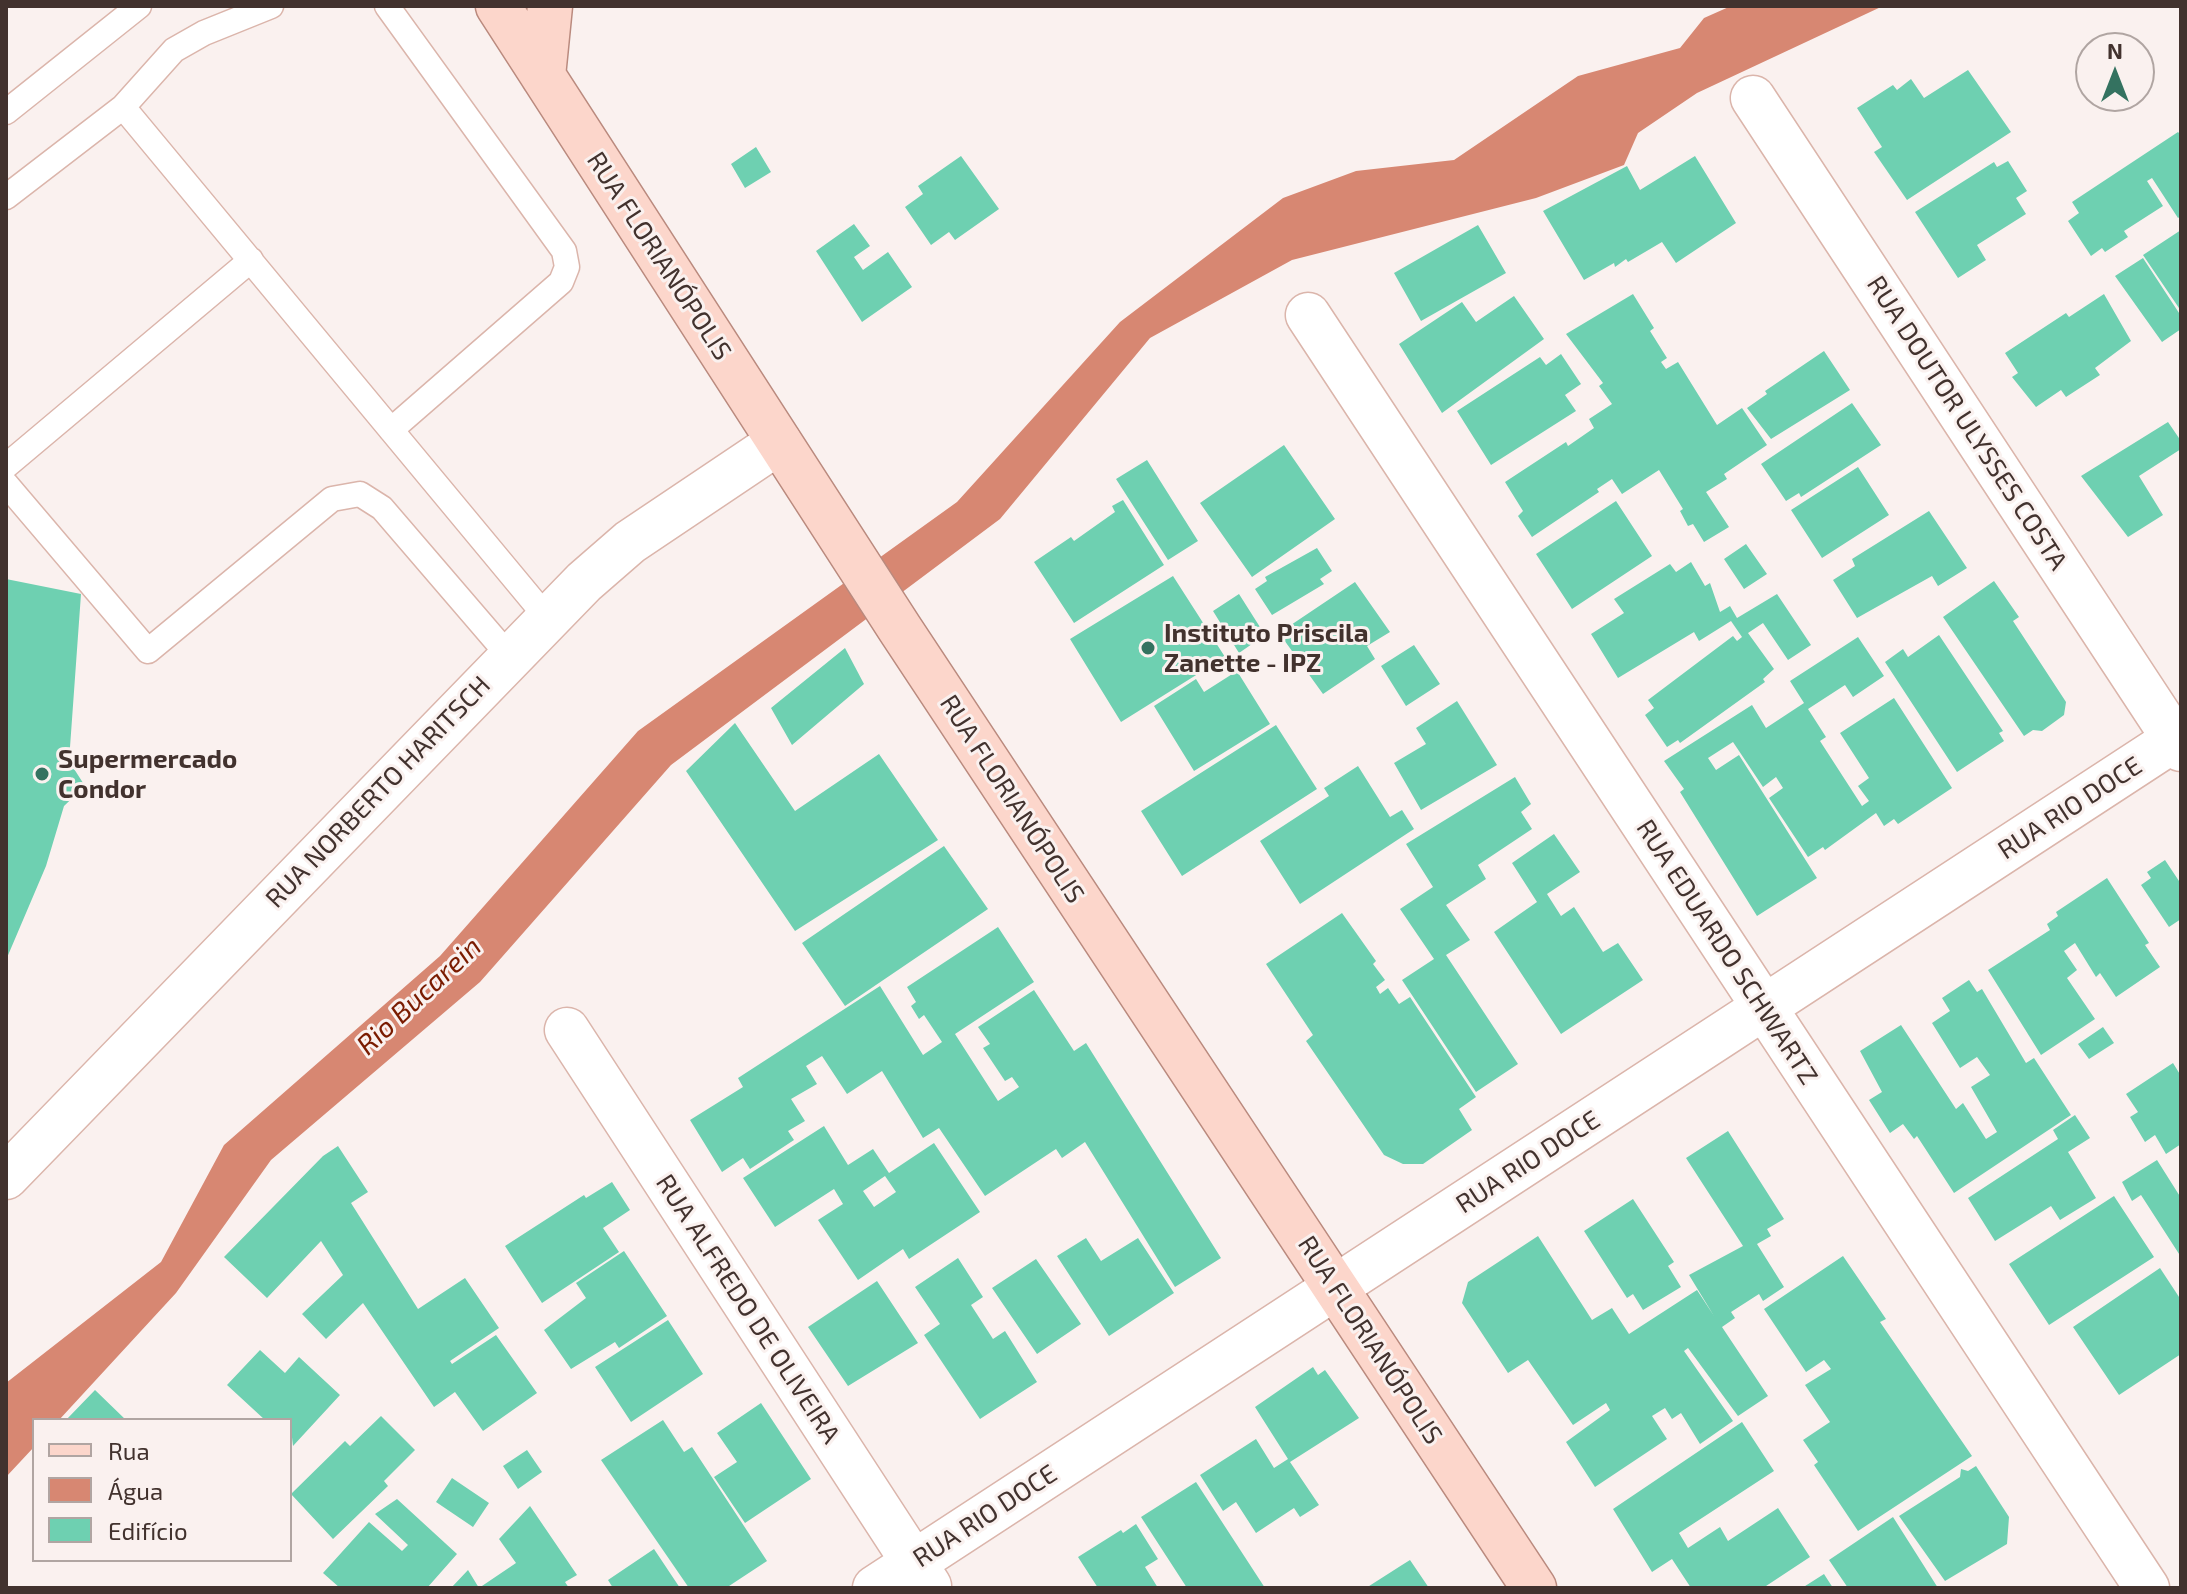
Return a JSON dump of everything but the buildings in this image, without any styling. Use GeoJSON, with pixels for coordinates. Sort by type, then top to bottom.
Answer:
{"type":"FeatureCollection","features":[{"type":"Feature","properties":{"kind":"main road","name":"RUA FLORIANÓPOLIS"},"geometry":{"type":"LineString","coordinates":[[498,6],[900,629],[1534,1588]]}},
{"type":"Feature","properties":{"kind":"main road"},"geometry":{"type":"LineString","coordinates":[[543,76],[550,6]]}},
{"type":"Feature","properties":{"kind":"street","name":"RUA DOUTOR ULYSSES COSTA"},"geometry":{"type":"LineString","coordinates":[[1753,98],[2179,741]]}},
{"type":"Feature","properties":{"kind":"street","name":"RUA EDUARDO SCHWARTZ"},"geometry":{"type":"LineString","coordinates":[[1308,315],[2147,1588]]}},
{"type":"Feature","properties":{"kind":"street","name":"RUA NORBERTO HARITSCH"},"geometry":{"type":"LineString","coordinates":[[6,1177],[548,619],[630,542],[779,442]]}},
{"type":"Feature","properties":{"kind":"street","name":"RUA RIO DOCE"},"geometry":{"type":"LineString","coordinates":[[875,1588],[922,1575],[1335,1287],[2179,741]]}},
{"type":"Feature","properties":{"kind":"street","name":"RUA ALFREDO DE OLIVEIRA"},"geometry":{"type":"LineString","coordinates":[[567,1030],[922,1575]]}},
{"type":"Feature","properties":{"kind":"lane"},"geometry":{"type":"LineString","coordinates":[[6,112],[139,6]]}},
{"type":"Feature","properties":{"kind":"lane"},"geometry":{"type":"LineString","coordinates":[[6,197],[123,107],[174,50],[204,33],[271,6]]}},
{"type":"Feature","properties":{"kind":"lane"},"geometry":{"type":"LineString","coordinates":[[387,6],[564,251],[567,267],[561,282],[391,430]]}},
{"type":"Feature","properties":{"kind":"lane"},"geometry":{"type":"LineString","coordinates":[[123,107],[548,619]]}},
{"type":"Feature","properties":{"kind":"lane"},"geometry":{"type":"LineString","coordinates":[[6,466],[251,260]]}},
{"type":"Feature","properties":{"kind":"lane"},"geometry":{"type":"LineString","coordinates":[[6,484],[148,651],[332,499],[360,494],[382,508],[510,657]]}},
{"type":"Feature","properties":{"kind":"water","name":"Rio Bucarein"},"geometry":{"type":"Polygon","coordinates":[[[1731,6],[1883,6],[1697,93],[1638,133],[1624,165],[1536,198],[1292,260],[1150,338],[1000,519],[671,765],[480,982],[271,1160],[176,1293],[61,1418],[32,1418],[32,1449],[6,1477],[6,1383],[161,1262],[224,1145],[440,956],[638,731],[957,502],[1120,322],[1283,198],[1356,171],[1454,160],[1578,76],[1680,48],[1704,18],[1731,6]]]}},
{"type":"Feature","properties":{"kind":"place","name":"Instituto Priscila Zanette - IPZ"},"geometry":{"type":"Point","coordinates":[1148,648]}},
{"type":"Feature","properties":{"kind":"place","name":"Supermercado Condor"},"geometry":{"type":"Point","coordinates":[42,774]}}]}
